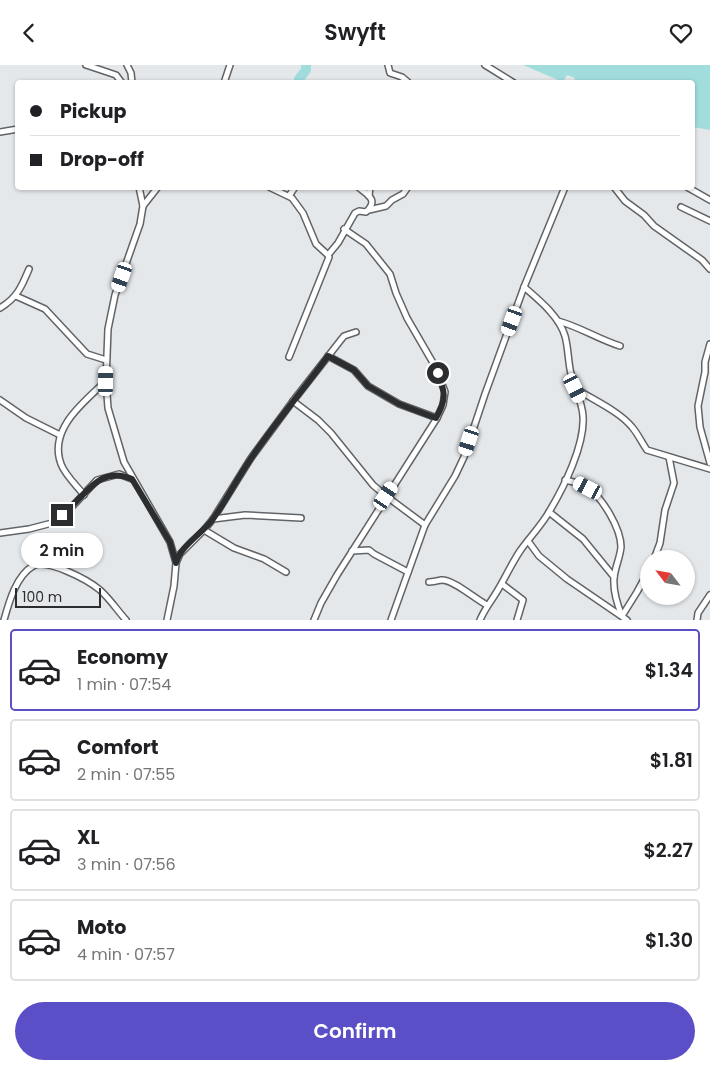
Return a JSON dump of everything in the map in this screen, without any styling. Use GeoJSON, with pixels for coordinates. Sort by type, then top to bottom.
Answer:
{"type":"FeatureCollection","features":[{"type":"Feature","properties":{"kind":"street"},"geometry":{"type":"LineString","coordinates":[[86,65],[116,75],[120,80]]}},
{"type":"Feature","properties":{"kind":"street"},"geometry":{"type":"LineString","coordinates":[[127,65],[132,80]]}},
{"type":"Feature","properties":{"kind":"street"},"geometry":{"type":"LineString","coordinates":[[225,80],[230,65]]}},
{"type":"Feature","properties":{"kind":"street"},"geometry":{"type":"LineString","coordinates":[[388,65],[390,73],[406,80]]}},
{"type":"Feature","properties":{"kind":"street"},"geometry":{"type":"LineString","coordinates":[[485,65],[509,80]]}},
{"type":"Feature","properties":{"kind":"street"},"geometry":{"type":"LineString","coordinates":[[0,132],[15,130]]}},
{"type":"Feature","properties":{"kind":"street"},"geometry":{"type":"LineString","coordinates":[[140,190],[143,206],[140,224],[115,295],[108,329],[106,381],[108,408],[124,462],[132,479],[170,542],[176,563],[174,586],[167,620]]}},
{"type":"Feature","properties":{"kind":"street"},"geometry":{"type":"LineString","coordinates":[[143,206],[156,190]]}},
{"type":"Feature","properties":{"kind":"street"},"geometry":{"type":"LineString","coordinates":[[276,190],[289,196],[297,204],[316,244],[328,255]]}},
{"type":"Feature","properties":{"kind":"street"},"geometry":{"type":"LineString","coordinates":[[289,196],[293,190]]}},
{"type":"Feature","properties":{"kind":"street"},"geometry":{"type":"LineString","coordinates":[[362,190],[369,196],[372,202],[369,210]]}},
{"type":"Feature","properties":{"kind":"street"},"geometry":{"type":"LineString","coordinates":[[369,196],[370,190]]}},
{"type":"Feature","properties":{"kind":"street"},"geometry":{"type":"LineString","coordinates":[[290,357],[328,255],[338,243],[344,229],[356,211],[364,213],[369,210],[386,207],[392,200],[403,195],[406,190]]}},
{"type":"Feature","properties":{"kind":"street"},"geometry":{"type":"LineString","coordinates":[[391,620],[425,525],[460,467],[524,287],[564,190]]}},
{"type":"Feature","properties":{"kind":"street"},"geometry":{"type":"LineString","coordinates":[[616,190],[625,201],[702,260],[710,269]]}},
{"type":"Feature","properties":{"kind":"street"},"geometry":{"type":"LineString","coordinates":[[692,190],[710,200]]}},
{"type":"Feature","properties":{"kind":"street"},"geometry":{"type":"LineString","coordinates":[[681,207],[710,221]]}},
{"type":"Feature","properties":{"kind":"street"},"geometry":{"type":"LineString","coordinates":[[314,620],[321,603],[352,551],[436,418],[443,405],[445,392],[436,368],[407,318],[390,274],[366,244],[344,229]]}},
{"type":"Feature","properties":{"kind":"street"},"geometry":{"type":"LineString","coordinates":[[0,308],[16,296],[29,269]]}},
{"type":"Feature","properties":{"kind":"street"},"geometry":{"type":"LineString","coordinates":[[480,620],[519,552],[549,512],[577,453],[582,435],[583,417],[581,401],[570,370],[564,333],[558,321],[524,287]]}},
{"type":"Feature","properties":{"kind":"street"},"geometry":{"type":"LineString","coordinates":[[16,296],[45,309],[88,354],[106,360]]}},
{"type":"Feature","properties":{"kind":"street"},"geometry":{"type":"LineString","coordinates":[[558,321],[580,328],[602,340],[620,345]]}},
{"type":"Feature","properties":{"kind":"street"},"geometry":{"type":"LineString","coordinates":[[176,563],[183,549],[213,519],[251,458],[292,401],[344,337],[356,332]]}},
{"type":"Feature","properties":{"kind":"street"},"geometry":{"type":"LineString","coordinates":[[710,344],[705,361],[705,372],[698,405],[700,427],[710,463]]}},
{"type":"Feature","properties":{"kind":"street"},"geometry":{"type":"LineString","coordinates":[[328,356],[354,370],[368,386],[399,404],[436,418]]}},
{"type":"Feature","properties":{"kind":"street"},"geometry":{"type":"LineString","coordinates":[[84,495],[61,466],[58,443],[60,435],[71,415],[106,381]]}},
{"type":"Feature","properties":{"kind":"street"},"geometry":{"type":"LineString","coordinates":[[575,388],[627,421],[633,427],[647,450],[710,469]]}},
{"type":"Feature","properties":{"kind":"street"},"geometry":{"type":"LineString","coordinates":[[0,400],[26,418],[60,435]]}},
{"type":"Feature","properties":{"kind":"street"},"geometry":{"type":"LineString","coordinates":[[292,401],[318,420],[331,433],[373,485],[425,525]]}},
{"type":"Feature","properties":{"kind":"street"},"geometry":{"type":"LineString","coordinates":[[657,550],[665,510],[674,483],[669,457]]}},
{"type":"Feature","properties":{"kind":"street"},"geometry":{"type":"LineString","coordinates":[[0,533],[29,529],[52,523],[68,511],[97,480],[119,474],[132,479]]}},
{"type":"Feature","properties":{"kind":"street"},"geometry":{"type":"LineString","coordinates":[[565,480],[588,488],[597,497],[615,523],[620,537],[621,549],[614,577],[615,596],[622,616]]}},
{"type":"Feature","properties":{"kind":"street"},"geometry":{"type":"LineString","coordinates":[[549,512],[583,539],[614,577]]}},
{"type":"Feature","properties":{"kind":"street"},"geometry":{"type":"LineString","coordinates":[[213,519],[258,515],[301,518]]}},
{"type":"Feature","properties":{"kind":"street"},"geometry":{"type":"LineString","coordinates":[[204,530],[234,548],[264,559],[286,572]]}},
{"type":"Feature","properties":{"kind":"street"},"geometry":{"type":"LineString","coordinates":[[528,541],[539,556],[566,579],[627,620]]}},
{"type":"Feature","properties":{"kind":"street"},"geometry":{"type":"LineString","coordinates":[[352,551],[368,550],[408,572]]}},
{"type":"Feature","properties":{"kind":"street"},"geometry":{"type":"LineString","coordinates":[[4,620],[20,578],[38,563],[71,573],[94,586],[101,591],[126,620]]}},
{"type":"Feature","properties":{"kind":"street"},"geometry":{"type":"LineString","coordinates":[[429,582],[441,580],[455,584],[470,596],[487,605]]}},
{"type":"Feature","properties":{"kind":"street"},"geometry":{"type":"LineString","coordinates":[[502,584],[523,600],[517,620]]}},
{"type":"Feature","properties":{"kind":"street"},"geometry":{"type":"LineString","coordinates":[[622,616],[640,586]]}},
{"type":"Feature","properties":{"kind":"street"},"geometry":{"type":"LineString","coordinates":[[697,620],[701,607],[710,595]]}},
{"type":"Feature","properties":{"kind":"water"},"geometry":{"type":"Polygon","coordinates":[[[523,65],[710,65],[710,130],[695,127],[695,80],[574,80],[575,78],[567,75],[564,80],[558,80],[523,65]]]}},
{"type":"Feature","properties":{"kind":"waterway"},"geometry":{"type":"LineString","coordinates":[[299,79],[306,70],[306,65]]}},
{"type":"Feature","properties":{"kind":"route"},"geometry":{"type":"LineString","coordinates":[[62,515],[97,480],[119,474],[124,475],[132,479],[170,542],[176,563],[183,549],[213,519],[251,458],[292,401],[328,356],[354,370],[368,386],[399,404],[417,409],[436,418],[445,398],[445,392],[438,373]]}}]}
